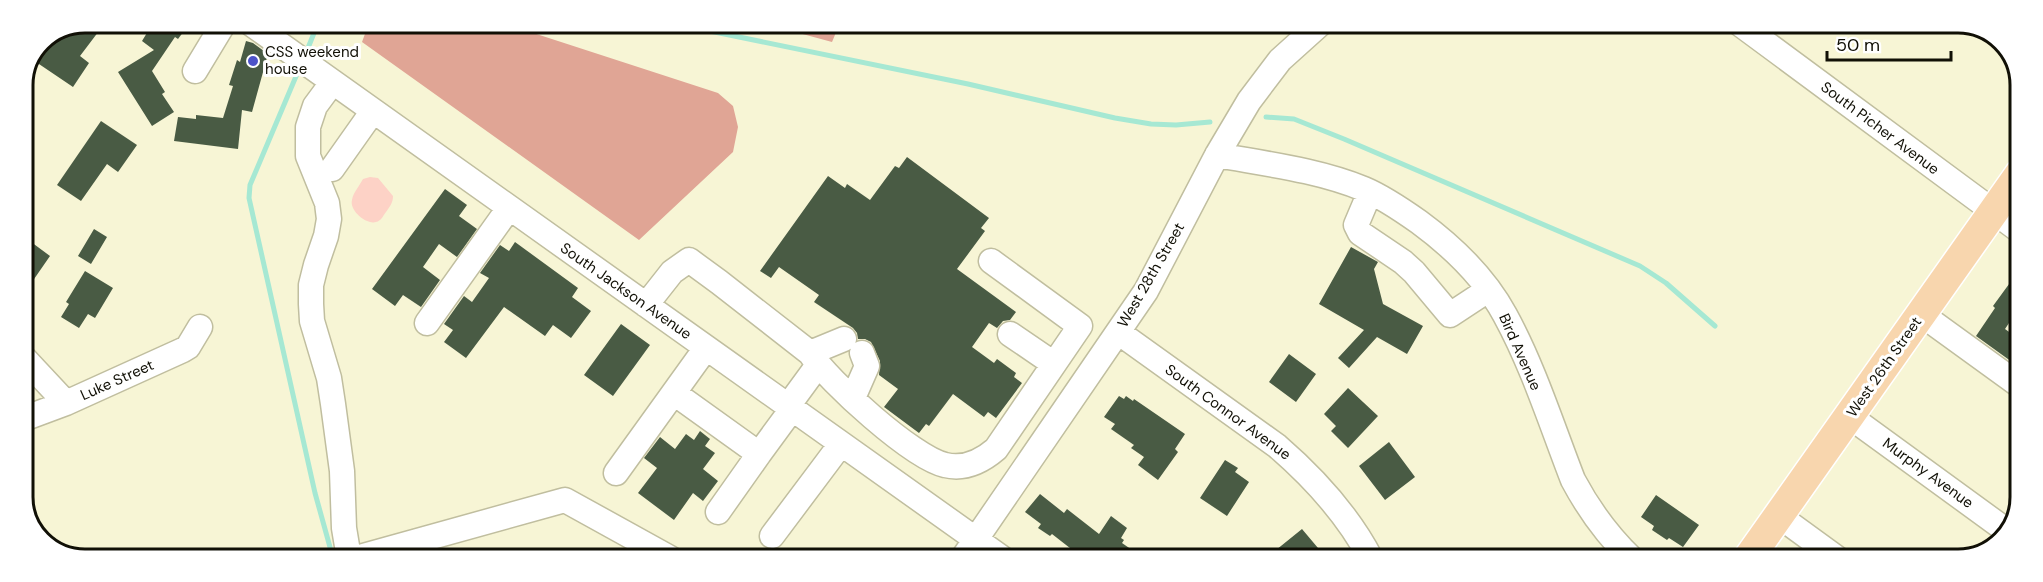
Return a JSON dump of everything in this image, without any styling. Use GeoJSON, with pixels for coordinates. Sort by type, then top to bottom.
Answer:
{"type":"FeatureCollection","features":[{"type":"Feature","properties":{"kind":"main road","name":"West 26th Street"},"geometry":{"type":"LineString","coordinates":[[1755,549],[2010,188]]}},
{"type":"Feature","properties":{"kind":"street"},"geometry":{"type":"LineString","coordinates":[[195,71],[218,33]]}},
{"type":"Feature","properties":{"kind":"street","name":"South Jackson Avenue"},"geometry":{"type":"LineString","coordinates":[[264,33],[841,444],[970,549]]}},
{"type":"Feature","properties":{"kind":"street","name":"West 28th Street"},"geometry":{"type":"LineString","coordinates":[[970,549],[1146,291],[1217,155],[1249,101],[1280,60],[1310,33]]}},
{"type":"Feature","properties":{"kind":"street","name":"South Picher Avenue"},"geometry":{"type":"LineString","coordinates":[[1752,33],[2010,224]]}},
{"type":"Feature","properties":{"kind":"street"},"geometry":{"type":"LineString","coordinates":[[332,83],[315,106],[308,127],[308,156],[327,203],[329,219],[326,237],[311,285],[311,304],[312,321],[329,378],[333,404],[342,471],[344,528],[348,549]]}},
{"type":"Feature","properties":{"kind":"street"},"geometry":{"type":"LineString","coordinates":[[332,169],[373,111]]}},
{"type":"Feature","properties":{"kind":"street","name":"Bird Avenue"},"geometry":{"type":"LineString","coordinates":[[1217,155],[1298,170],[1370,192],[1440,238],[1459,256],[1488,290],[1504,314],[1519,343],[1582,498],[1604,529],[1623,549]]}},
{"type":"Feature","properties":{"kind":"street"},"geometry":{"type":"LineString","coordinates":[[1370,192],[1356,225],[1360,233],[1403,262],[1450,315],[1488,290]]}},
{"type":"Feature","properties":{"kind":"street"},"geometry":{"type":"LineString","coordinates":[[427,323],[509,208]]}},
{"type":"Feature","properties":{"kind":"street"},"geometry":{"type":"LineString","coordinates":[[646,305],[672,272],[689,260],[814,359],[860,407],[930,459],[945,465],[965,466],[983,459],[996,449],[1080,326],[991,261]]}},
{"type":"Feature","properties":{"kind":"street"},"geometry":{"type":"LineString","coordinates":[[1921,314],[2010,378]]}},
{"type":"Feature","properties":{"kind":"street","name":"Luke Street"},"geometry":{"type":"LineString","coordinates":[[33,415],[66,403],[183,350],[188,347],[200,327]]}},
{"type":"Feature","properties":{"kind":"street","name":"South Connor Avenue"},"geometry":{"type":"LineString","coordinates":[[1118,332],[1277,446],[1298,464],[1338,508],[1365,549]]}},
{"type":"Feature","properties":{"kind":"street"},"geometry":{"type":"LineString","coordinates":[[1010,334],[1079,389]]}},
{"type":"Feature","properties":{"kind":"street"},"geometry":{"type":"LineString","coordinates":[[718,512],[790,407],[814,359],[853,346],[867,366],[853,398]]}},
{"type":"Feature","properties":{"kind":"street"},"geometry":{"type":"LineString","coordinates":[[616,474],[706,348]]}},
{"type":"Feature","properties":{"kind":"street"},"geometry":{"type":"LineString","coordinates":[[33,368],[66,403]]}},
{"type":"Feature","properties":{"kind":"street"},"geometry":{"type":"LineString","coordinates":[[674,393],[759,454]]}},
{"type":"Feature","properties":{"kind":"street","name":"Murphy Avenue"},"geometry":{"type":"LineString","coordinates":[[1849,416],[2001,526]]}},
{"type":"Feature","properties":{"kind":"street"},"geometry":{"type":"LineString","coordinates":[[772,536],[841,444]]}},
{"type":"Feature","properties":{"kind":"street"},"geometry":{"type":"LineString","coordinates":[[388,549],[565,500],[654,549]]}},
{"type":"Feature","properties":{"kind":"street"},"geometry":{"type":"LineString","coordinates":[[1779,516],[1824,549]]}},
{"type":"Feature","properties":{"kind":"shaded area"},"geometry":{"type":"Polygon","coordinates":[[[365,33],[534,33],[718,93],[733,106],[738,127],[733,152],[639,240],[362,42],[365,33]]]}},
{"type":"Feature","properties":{"kind":"shaded area"},"geometry":{"type":"Polygon","coordinates":[[[799,33],[836,33],[832,42],[799,33]]]}},
{"type":"Feature","properties":{"kind":"shaded area"},"geometry":{"type":"Polygon","coordinates":[[[378,178],[393,196],[390,206],[382,218],[376,222],[363,219],[352,204],[363,179],[378,178]]]}},
{"type":"Feature","properties":{"kind":"building"},"geometry":{"type":"Polygon","coordinates":[[[97,33],[80,56],[89,63],[73,87],[38,63],[48,48],[65,37],[97,33]]]}},
{"type":"Feature","properties":{"kind":"building"},"geometry":{"type":"Polygon","coordinates":[[[147,33],[182,33],[178,39],[175,37],[152,71],[165,92],[162,94],[174,112],[152,126],[118,72],[154,50],[142,41],[147,33]]]}},
{"type":"Feature","properties":{"kind":"building"},"geometry":{"type":"Polygon","coordinates":[[[246,41],[253,43],[268,54],[252,112],[242,110],[238,149],[174,141],[178,117],[196,119],[196,115],[223,118],[233,86],[229,85],[237,60],[240,62],[246,41]]]}},
{"type":"Feature","properties":{"kind":"building"},"geometry":{"type":"Polygon","coordinates":[[[101,121],[137,145],[118,172],[107,164],[81,201],[57,185],[101,121]]]}},
{"type":"Feature","properties":{"kind":"building"},"geometry":{"type":"Polygon","coordinates":[[[907,157],[989,218],[981,228],[985,231],[957,269],[1016,312],[1010,320],[1003,321],[997,328],[989,323],[972,347],[994,363],[997,359],[1016,373],[1014,377],[1022,383],[996,418],[988,412],[984,417],[953,394],[929,426],[926,424],[919,433],[884,407],[898,389],[879,375],[880,361],[871,342],[858,339],[853,328],[814,302],[819,295],[779,267],[771,278],[760,271],[828,176],[845,188],[847,184],[870,200],[895,166],[899,168],[907,157]]]}},
{"type":"Feature","properties":{"kind":"building"},"geometry":{"type":"Polygon","coordinates":[[[445,189],[467,205],[459,216],[477,229],[457,257],[439,244],[423,267],[440,280],[421,307],[403,295],[395,306],[372,289],[445,189]]]}},
{"type":"Feature","properties":{"kind":"building"},"geometry":{"type":"Polygon","coordinates":[[[94,229],[107,237],[91,264],[78,256],[94,229]]]}},
{"type":"Feature","properties":{"kind":"building"},"geometry":{"type":"Polygon","coordinates":[[[515,242],[578,288],[572,297],[591,311],[571,338],[553,325],[545,336],[504,307],[466,358],[444,342],[453,330],[444,324],[464,296],[472,302],[489,278],[480,273],[500,245],[509,251],[515,242]]]}},
{"type":"Feature","properties":{"kind":"building"},"geometry":{"type":"Polygon","coordinates":[[[33,243],[50,256],[33,281],[33,243]]]}},
{"type":"Feature","properties":{"kind":"building"},"geometry":{"type":"Polygon","coordinates":[[[1351,247],[1378,262],[1374,269],[1383,304],[1423,326],[1407,354],[1377,337],[1349,368],[1338,358],[1364,330],[1319,304],[1351,247]]]}},
{"type":"Feature","properties":{"kind":"building"},"geometry":{"type":"Polygon","coordinates":[[[85,271],[113,288],[95,318],[88,314],[79,328],[61,317],[69,304],[66,302],[85,271]]]}},
{"type":"Feature","properties":{"kind":"building"},"geometry":{"type":"Polygon","coordinates":[[[2010,283],[2010,322],[2005,329],[2010,333],[2010,361],[1976,336],[1995,308],[1993,306],[2010,283]]]}},
{"type":"Feature","properties":{"kind":"building"},"geometry":{"type":"Polygon","coordinates":[[[621,324],[650,345],[613,396],[584,375],[621,324]]]}},
{"type":"Feature","properties":{"kind":"building"},"geometry":{"type":"Polygon","coordinates":[[[1289,354],[1316,374],[1296,402],[1269,382],[1289,354]]]}},
{"type":"Feature","properties":{"kind":"building"},"geometry":{"type":"Polygon","coordinates":[[[1348,388],[1378,416],[1348,448],[1331,431],[1336,426],[1324,414],[1348,388]]]}},
{"type":"Feature","properties":{"kind":"building"},"geometry":{"type":"Polygon","coordinates":[[[1119,396],[1124,399],[1126,396],[1133,401],[1134,399],[1185,434],[1175,449],[1178,452],[1158,480],[1138,465],[1144,457],[1131,448],[1134,445],[1111,429],[1115,424],[1104,417],[1119,396]]]}},
{"type":"Feature","properties":{"kind":"building"},"geometry":{"type":"Polygon","coordinates":[[[700,431],[710,439],[705,446],[715,453],[703,469],[718,481],[703,501],[693,493],[674,520],[638,493],[657,468],[644,458],[660,437],[675,449],[686,434],[694,440],[700,431]]]}},
{"type":"Feature","properties":{"kind":"building"},"geometry":{"type":"Polygon","coordinates":[[[1389,442],[1415,477],[1385,500],[1359,466],[1389,442]]]}},
{"type":"Feature","properties":{"kind":"building"},"geometry":{"type":"Polygon","coordinates":[[[1225,460],[1238,468],[1235,472],[1249,482],[1227,516],[1200,498],[1225,460]]]}},
{"type":"Feature","properties":{"kind":"building"},"geometry":{"type":"Polygon","coordinates":[[[1040,494],[1064,513],[1067,509],[1099,534],[1111,516],[1127,528],[1121,538],[1124,540],[1122,543],[1131,549],[1071,549],[1052,534],[1050,536],[1038,528],[1041,524],[1025,512],[1040,494]]]}},
{"type":"Feature","properties":{"kind":"building"},"geometry":{"type":"Polygon","coordinates":[[[1656,495],[1699,525],[1683,547],[1652,530],[1654,526],[1641,517],[1656,495]]]}},
{"type":"Feature","properties":{"kind":"building"},"geometry":{"type":"Polygon","coordinates":[[[1302,529],[1318,548],[1316,549],[1277,549],[1302,529]]]}},
{"type":"Feature","properties":{"kind":"waterway"},"geometry":{"type":"LineString","coordinates":[[308,48],[314,33]]}},
{"type":"Feature","properties":{"kind":"waterway"},"geometry":{"type":"LineString","coordinates":[[720,33],[968,84],[1115,118],[1151,124],[1176,125],[1210,122]]}},
{"type":"Feature","properties":{"kind":"waterway"},"geometry":{"type":"LineString","coordinates":[[297,74],[250,185],[249,198],[315,493],[331,549]]}},
{"type":"Feature","properties":{"kind":"waterway"},"geometry":{"type":"LineString","coordinates":[[1266,117],[1294,119],[1640,266],[1666,283],[1715,326]]}},
{"type":"Feature","properties":{"kind":"place","name":"CSS weekend house"},"geometry":{"type":"Point","coordinates":[253,61]}}]}
